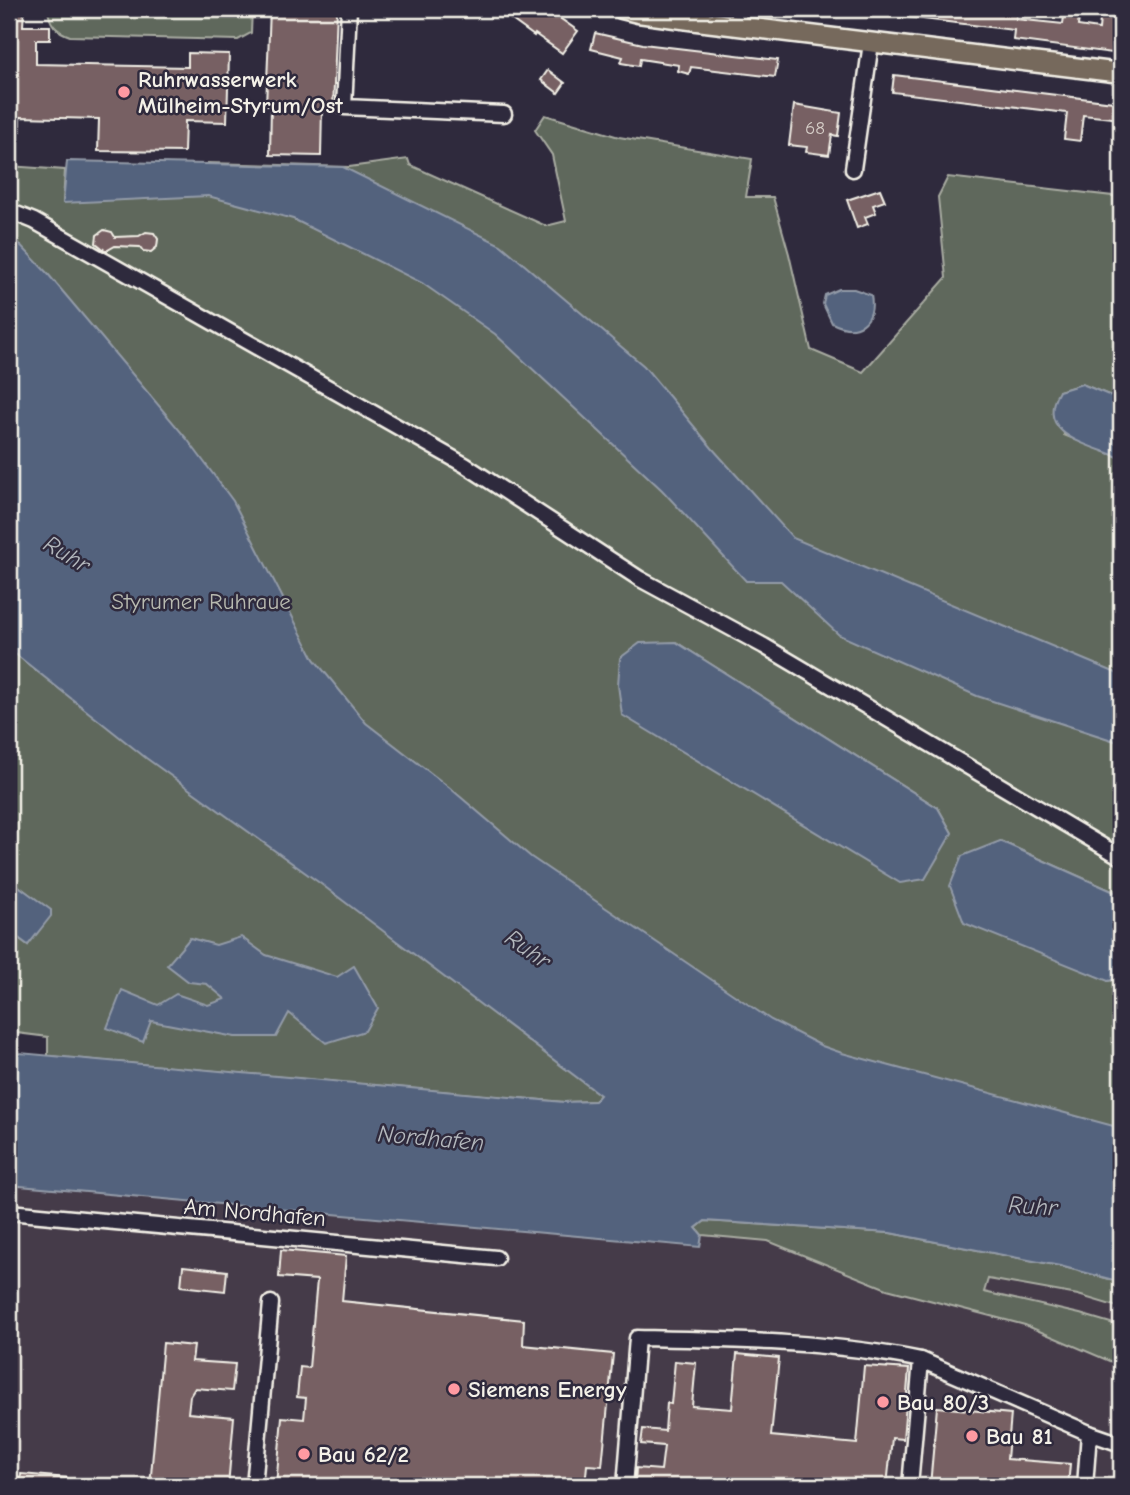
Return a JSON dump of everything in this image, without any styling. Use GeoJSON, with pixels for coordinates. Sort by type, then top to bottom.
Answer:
{"type":"FeatureCollection","features":[{"type":"Feature","properties":{"kind":"main road"},"geometry":{"type":"LineString","coordinates":[[622,9],[638,13],[738,17],[871,43],[1121,73]]}},
{"type":"Feature","properties":{"kind":"street"},"geometry":{"type":"LineString","coordinates":[[349,9],[344,107],[504,114]]}},
{"type":"Feature","properties":{"kind":"street"},"geometry":{"type":"LineString","coordinates":[[853,169],[871,43]]}},
{"type":"Feature","properties":{"kind":"street"},"geometry":{"type":"LineString","coordinates":[[9,211],[34,221],[465,465],[640,579],[764,646],[1121,857]]}},
{"type":"Feature","properties":{"kind":"street","name":"Am Nordhafen"},"geometry":{"type":"LineString","coordinates":[[9,1212],[496,1258]]}},
{"type":"Feature","properties":{"kind":"street"},"geometry":{"type":"LineString","coordinates":[[254,1486],[271,1303]]}},
{"type":"Feature","properties":{"kind":"street"},"geometry":{"type":"LineString","coordinates":[[625,1486],[638,1338],[733,1340],[874,1350],[921,1360],[1121,1444]]}},
{"type":"Feature","properties":{"kind":"street"},"geometry":{"type":"LineString","coordinates":[[910,1486],[921,1360]]}},
{"type":"Feature","properties":{"kind":"street"},"geometry":{"type":"LineString","coordinates":[[1085,1486],[1090,1433]]}},
{"type":"Feature","properties":{"kind":"shaded area"},"geometry":{"type":"Polygon","coordinates":[[[9,1185],[700,1247],[702,1235],[882,1251],[1121,1304],[1121,1486],[9,1486],[9,1185]]]}},
{"type":"Feature","properties":{"kind":"green space"},"geometry":{"type":"Polygon","coordinates":[[[48,9],[252,9],[251,33],[238,40],[70,36],[54,26],[48,9]]]}},
{"type":"Feature","properties":{"kind":"green space"},"geometry":{"type":"Polygon","coordinates":[[[545,115],[619,137],[752,159],[746,197],[773,197],[811,350],[863,372],[946,278],[938,197],[948,177],[1121,197],[1121,400],[1082,384],[1059,391],[1064,435],[1121,458],[1121,895],[1000,841],[1108,981],[1121,978],[1121,1256],[600,1095],[596,1101],[564,1102],[48,1056],[48,1037],[9,1032],[9,931],[28,945],[50,910],[9,879],[9,166],[65,170],[63,202],[206,195],[208,163],[349,167],[408,159],[410,165],[546,226],[566,221],[552,155],[535,130],[545,115]],[[676,642],[952,833],[938,808],[676,642]]]}},
{"type":"Feature","properties":{"kind":"green space"},"geometry":{"type":"Polygon","coordinates":[[[705,1221],[890,1233],[1060,1266],[1121,1282],[1121,1308],[1078,1295],[988,1279],[984,1292],[1121,1326],[1121,1366],[1025,1325],[887,1289],[768,1241],[702,1235],[696,1228],[705,1221]]]}},
{"type":"Feature","properties":{"kind":"water"},"geometry":{"type":"Polygon","coordinates":[[[67,161],[343,167],[501,245],[644,366],[712,448],[793,538],[1121,675],[1121,743],[977,696],[839,635],[781,581],[746,581],[662,490],[495,334],[422,283],[293,219],[208,196],[63,203],[67,161]]]}},
{"type":"Feature","properties":{"kind":"water","name":"Styrumer Ruhraue"},"geometry":{"type":"Polygon","coordinates":[[[9,233],[48,274],[187,439],[233,501],[314,659],[366,723],[450,788],[531,857],[771,1020],[822,1046],[1121,1128],[1121,1282],[1060,1266],[890,1233],[705,1221],[696,1228],[702,1235],[700,1247],[9,1185],[9,1052],[564,1102],[595,1101],[600,1095],[321,884],[146,758],[9,649],[9,233]]]}},
{"type":"Feature","properties":{"kind":"water"},"geometry":{"type":"Polygon","coordinates":[[[839,289],[854,289],[871,295],[871,313],[863,324],[849,328],[832,323],[823,304],[825,295],[839,289]]]}},
{"type":"Feature","properties":{"kind":"water"},"geometry":{"type":"Polygon","coordinates":[[[1082,384],[1121,400],[1121,458],[1069,436],[1059,428],[1053,418],[1053,406],[1059,391],[1082,384]]]}},
{"type":"Feature","properties":{"kind":"water"},"geometry":{"type":"Polygon","coordinates":[[[676,642],[938,808],[952,833],[925,879],[900,883],[622,715],[618,685],[620,658],[640,643],[676,642]]]}},
{"type":"Feature","properties":{"kind":"water"},"geometry":{"type":"Polygon","coordinates":[[[1000,841],[1121,895],[1121,978],[1108,981],[964,923],[950,886],[962,856],[1000,841]]]}},
{"type":"Feature","properties":{"kind":"water"},"geometry":{"type":"Polygon","coordinates":[[[9,879],[51,910],[51,916],[28,945],[9,931],[9,879]]]}},
{"type":"Feature","properties":{"kind":"water"},"geometry":{"type":"Polygon","coordinates":[[[241,937],[266,955],[337,977],[354,966],[378,1008],[365,1031],[326,1043],[289,1013],[276,1037],[235,1037],[151,1021],[143,1042],[107,1028],[122,990],[158,1005],[176,994],[208,1005],[225,999],[207,984],[189,982],[167,965],[190,938],[216,945],[241,937]]]}},
{"type":"Feature","properties":{"kind":"building","name":"Ruhrwasserwerk Mülheim-Styrum/Ost"},"geometry":{"type":"Polygon","coordinates":[[[9,9],[24,9],[23,26],[50,26],[50,40],[36,40],[36,64],[188,67],[188,53],[229,54],[227,122],[185,121],[184,152],[98,151],[99,119],[20,117],[20,131],[9,130],[9,9]]]}},
{"type":"Feature","properties":{"kind":"building"},"geometry":{"type":"Polygon","coordinates":[[[270,9],[337,9],[333,109],[322,108],[321,156],[270,155],[271,106],[266,106],[270,9]]]}},
{"type":"Feature","properties":{"kind":"building"},"geometry":{"type":"Polygon","coordinates":[[[497,9],[541,9],[549,15],[551,12],[578,31],[562,53],[497,9]]]}},
{"type":"Feature","properties":{"kind":"building"},"geometry":{"type":"Polygon","coordinates":[[[899,9],[1017,9],[1016,19],[1063,24],[1065,9],[1080,9],[1078,26],[1099,29],[1101,9],[1117,10],[1112,53],[1013,40],[1014,30],[899,16],[899,9]]]}},
{"type":"Feature","properties":{"kind":"building"},"geometry":{"type":"Polygon","coordinates":[[[595,33],[643,44],[778,60],[775,77],[691,67],[689,74],[678,71],[679,65],[640,59],[639,66],[621,63],[623,57],[591,49],[595,33]]]}},
{"type":"Feature","properties":{"kind":"building"},"geometry":{"type":"Polygon","coordinates":[[[548,70],[565,83],[558,93],[541,80],[548,70]]]}},
{"type":"Feature","properties":{"kind":"building"},"geometry":{"type":"Polygon","coordinates":[[[894,75],[1121,103],[1121,119],[1083,115],[1080,141],[1064,139],[1067,113],[892,92],[894,75]]]}},
{"type":"Feature","properties":{"kind":"building"},"geometry":{"type":"Polygon","coordinates":[[[794,105],[841,113],[838,136],[832,135],[829,155],[806,152],[807,147],[789,145],[794,105]]]}},
{"type":"Feature","properties":{"kind":"building"},"geometry":{"type":"Polygon","coordinates":[[[880,189],[885,201],[873,205],[876,213],[865,217],[868,224],[857,228],[847,200],[880,189]]]}},
{"type":"Feature","properties":{"kind":"building"},"geometry":{"type":"Polygon","coordinates":[[[104,230],[112,232],[115,237],[154,233],[158,239],[157,247],[151,252],[143,251],[140,247],[115,246],[106,251],[96,243],[97,235],[104,230]]]}},
{"type":"Feature","properties":{"kind":"building","name":"Siemens Energy"},"geometry":{"type":"Polygon","coordinates":[[[281,1250],[346,1256],[342,1301],[524,1320],[523,1345],[613,1354],[602,1466],[587,1465],[585,1486],[276,1486],[282,1417],[304,1419],[306,1398],[297,1397],[300,1367],[309,1368],[317,1280],[279,1277],[281,1250]]]}},
{"type":"Feature","properties":{"kind":"building"},"geometry":{"type":"Polygon","coordinates":[[[183,1266],[227,1271],[225,1291],[181,1286],[183,1266]]]}},
{"type":"Feature","properties":{"kind":"building"},"geometry":{"type":"Polygon","coordinates":[[[163,1343],[194,1346],[192,1361],[235,1364],[232,1391],[195,1388],[190,1396],[188,1413],[234,1417],[228,1486],[150,1486],[163,1343]]]}},
{"type":"Feature","properties":{"kind":"building"},"geometry":{"type":"Polygon","coordinates":[[[737,1354],[779,1358],[771,1436],[857,1444],[864,1366],[909,1369],[903,1439],[892,1438],[887,1486],[635,1486],[636,1468],[661,1470],[664,1446],[641,1444],[643,1429],[665,1431],[667,1403],[671,1404],[675,1361],[696,1363],[692,1406],[732,1409],[737,1354]]]}},
{"type":"Feature","properties":{"kind":"building","name":"Bau 81"},"geometry":{"type":"Polygon","coordinates":[[[937,1407],[1011,1414],[1007,1459],[1070,1464],[1068,1486],[930,1486],[937,1407]]]}},
{"type":"Feature","properties":{"kind":"building"},"geometry":{"type":"Polygon","coordinates":[[[21,1474],[67,1478],[66,1486],[20,1486],[21,1474]]]}},
{"type":"Feature","properties":{"kind":"place","name":"Ruhrwasserwerk Mülheim-Styrum/Ost"},"geometry":{"type":"Point","coordinates":[124,92]}},
{"type":"Feature","properties":{"kind":"place","name":"Siemens Energy"},"geometry":{"type":"Point","coordinates":[454,1389]}},
{"type":"Feature","properties":{"kind":"place","name":"Bau 80/3"},"geometry":{"type":"Point","coordinates":[883,1402]}},
{"type":"Feature","properties":{"kind":"place","name":"Bau 81"},"geometry":{"type":"Point","coordinates":[972,1436]}},
{"type":"Feature","properties":{"kind":"place","name":"Bau 62/2"},"geometry":{"type":"Point","coordinates":[304,1454]}},
{"type":"Feature","properties":{"kind":"water label","name":"Ruhr"},"geometry":{"type":"Point","coordinates":[67,554]}},
{"type":"Feature","properties":{"kind":"water label","name":"Ruhr"},"geometry":{"type":"Point","coordinates":[528,949]}},
{"type":"Feature","properties":{"kind":"water label","name":"Nordhafen"},"geometry":{"type":"Point","coordinates":[431,1138]}},
{"type":"Feature","properties":{"kind":"water label","name":"Ruhr"},"geometry":{"type":"Point","coordinates":[1033,1206]}}]}
